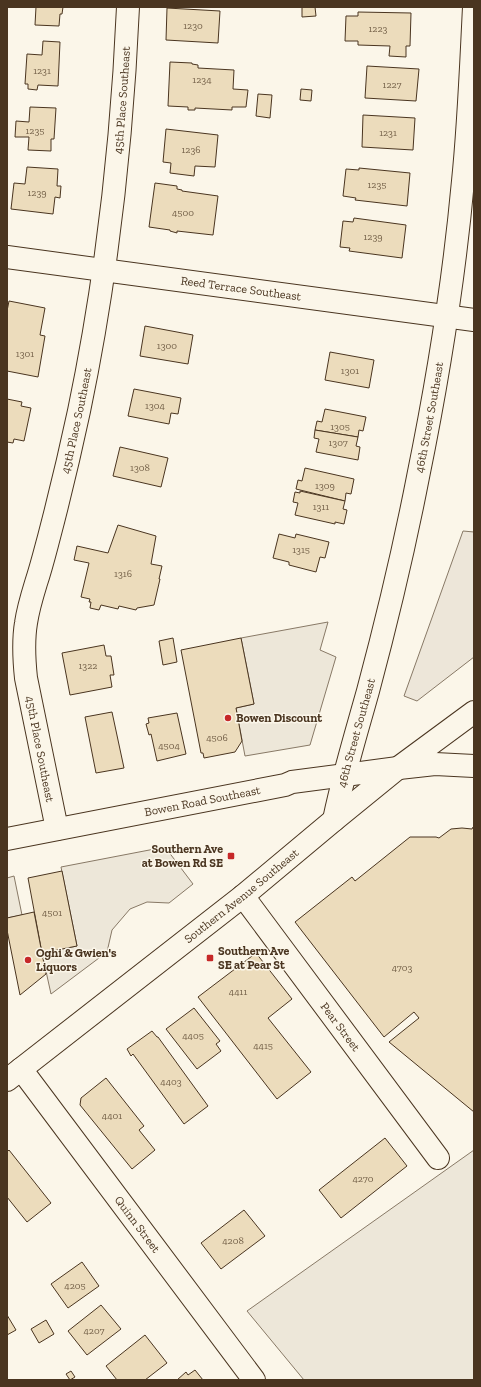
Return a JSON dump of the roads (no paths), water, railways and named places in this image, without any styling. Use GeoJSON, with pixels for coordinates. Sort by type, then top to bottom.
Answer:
{"type":"FeatureCollection","features":[{"type":"Feature","properties":{"kind":"street","name":"45th Place Southeast"},"geometry":{"type":"LineString","coordinates":[[57,829],[26,678],[25,636],[29,608],[57,507],[79,413],[104,271],[114,195],[128,7]]}},
{"type":"Feature","properties":{"kind":"street","name":"46th Street Southeast"},"geometry":{"type":"LineString","coordinates":[[334,820],[343,776],[368,691],[396,577],[423,454],[447,316],[463,178],[474,7]]}},
{"type":"Feature","properties":{"kind":"street","name":"Reed Terrace Southeast"},"geometry":{"type":"LineString","coordinates":[[7,257],[474,320]]}},
{"type":"Feature","properties":{"kind":"street","name":"Southern Avenue Southeast"},"geometry":{"type":"LineString","coordinates":[[14,1074],[243,896],[398,768],[474,712]]}},
{"type":"Feature","properties":{"kind":"street","name":"Bowen Road Southeast"},"geometry":{"type":"LineString","coordinates":[[7,839],[285,785],[292,782],[435,764],[474,766]]}},
{"type":"Feature","properties":{"kind":"street","name":"Pear Street"},"geometry":{"type":"LineString","coordinates":[[243,896],[438,1158]]}},
{"type":"Feature","properties":{"kind":"street","name":"Quinn Street"},"geometry":{"type":"LineString","coordinates":[[14,1074],[254,1380]]}},
{"type":"Feature","properties":{"kind":"place","name":"Bowen Discount"},"geometry":{"type":"Point","coordinates":[228,718]}},
{"type":"Feature","properties":{"kind":"place","name":"Southern Ave at Bowen Rd SE"},"geometry":{"type":"Point","coordinates":[231,856]}},
{"type":"Feature","properties":{"kind":"place","name":"Southern Ave SE at Pear St"},"geometry":{"type":"Point","coordinates":[210,958]}},
{"type":"Feature","properties":{"kind":"place","name":"Oghi & Gwien's Liquors"},"geometry":{"type":"Point","coordinates":[28,960]}}]}
